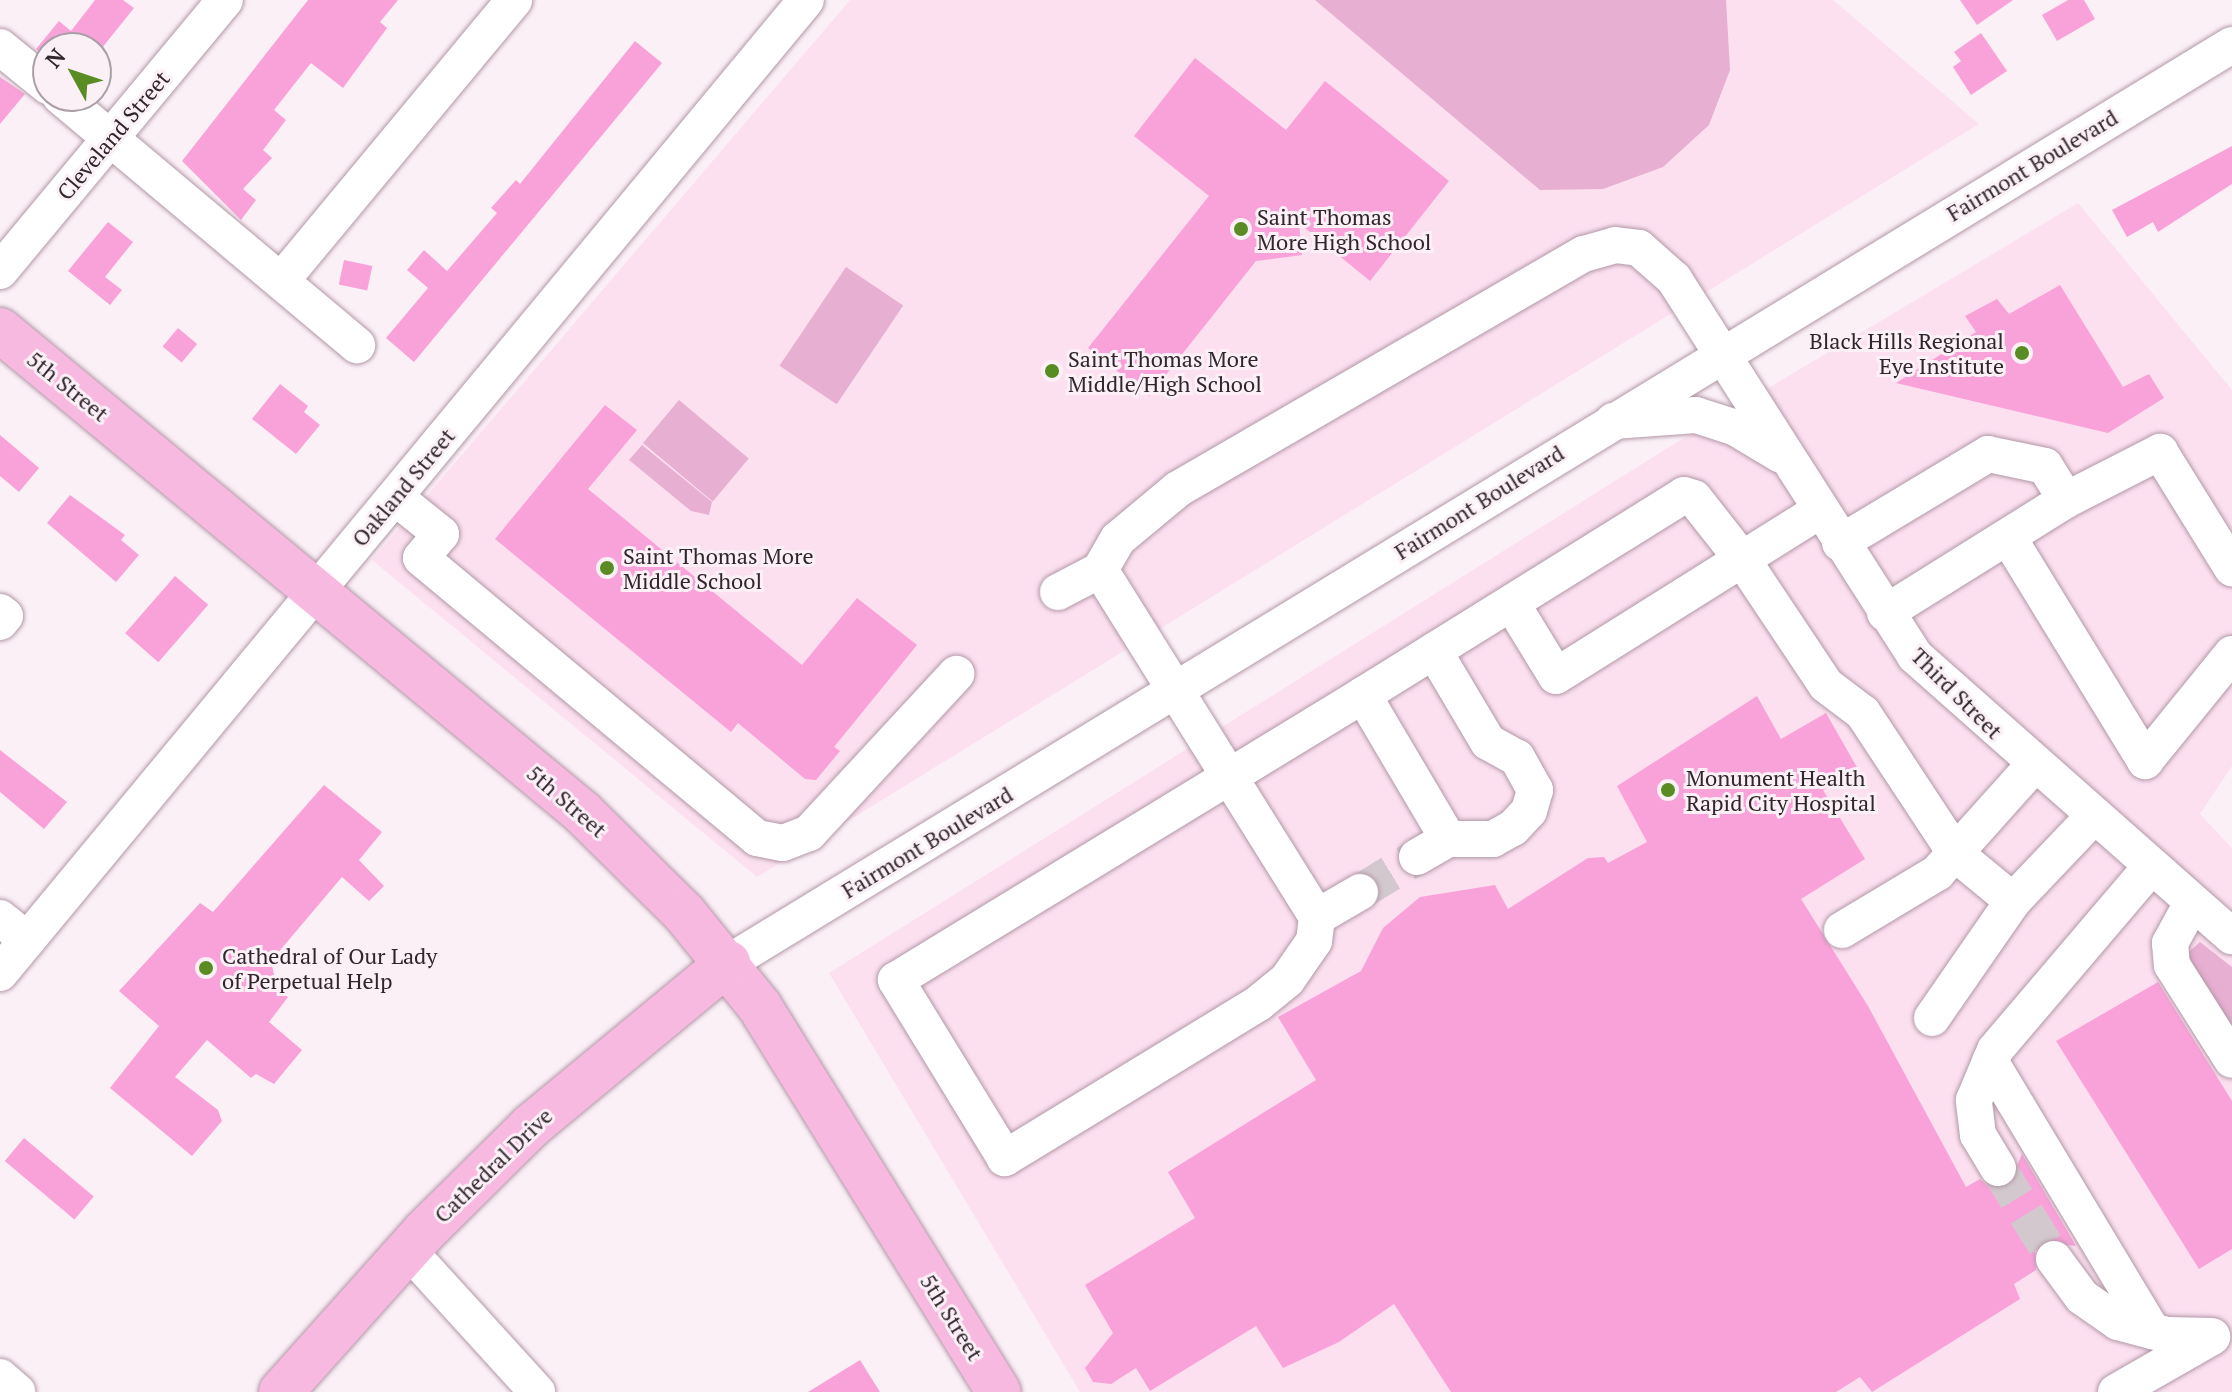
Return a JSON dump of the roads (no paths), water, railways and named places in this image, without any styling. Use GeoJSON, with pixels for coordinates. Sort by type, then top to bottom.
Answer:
{"type":"FeatureCollection","features":[{"type":"Feature","properties":{"kind":"main road","name":"5th Street"},"geometry":{"type":"LineString","coordinates":[[0,330],[582,812],[728,963],[999,1392]]}},
{"type":"Feature","properties":{"kind":"main road","name":"Cathedral Drive"},"geometry":{"type":"LineString","coordinates":[[281,1392],[408,1250],[585,1077],[728,963]]}},
{"type":"Feature","properties":{"kind":"street","name":"Cleveland Street"},"geometry":{"type":"LineString","coordinates":[[0,271],[225,0]]}},
{"type":"Feature","properties":{"kind":"street"},"geometry":{"type":"LineString","coordinates":[[281,281],[514,0]]}},
{"type":"Feature","properties":{"kind":"street","name":"Oakland Street"},"geometry":{"type":"LineString","coordinates":[[0,973],[806,0]]}},
{"type":"Feature","properties":{"kind":"street","name":"Fairmont Boulevard"},"geometry":{"type":"LineString","coordinates":[[728,963],[1721,352],[2232,45]]}},
{"type":"Feature","properties":{"kind":"street"},"geometry":{"type":"LineString","coordinates":[[0,47],[32,73]]}},
{"type":"Feature","properties":{"kind":"street"},"geometry":{"type":"LineString","coordinates":[[79,112],[357,345]]}},
{"type":"Feature","properties":{"kind":"street","name":"Third Street"},"geometry":{"type":"LineString","coordinates":[[1100,570],[1118,539],[1178,489],[1584,254],[1615,245],[1639,248],[1659,261],[1721,352],[1819,511],[1915,656],[2034,765],[2232,936]]}},
{"type":"Feature","properties":{"kind":"street"},"geometry":{"type":"LineString","coordinates":[[1608,422],[1696,415],[1736,428],[1787,459]]}},
{"type":"Feature","properties":{"kind":"street"},"geometry":{"type":"LineString","coordinates":[[1885,613],[2066,500],[2160,452],[2232,568]]}},
{"type":"Feature","properties":{"kind":"street"},"geometry":{"type":"LineString","coordinates":[[1840,543],[1988,454],[2045,466],[2066,500]]}},
{"type":"Feature","properties":{"kind":"street"},"geometry":{"type":"LineString","coordinates":[[1058,592],[1100,570],[1173,691],[1233,776],[1317,917],[1314,941],[1287,980],[1259,1003],[1005,1158],[896,980],[1233,776],[1684,495],[1694,498],[1742,559],[1826,685],[1863,713],[1956,854],[2013,901]]}},
{"type":"Feature","properties":{"kind":"street"},"geometry":{"type":"LineString","coordinates":[[395,497],[441,534],[421,558],[757,838],[783,843],[809,833],[956,674]]}},
{"type":"Feature","properties":{"kind":"street"},"geometry":{"type":"LineString","coordinates":[[1512,604],[1556,676],[1819,511]]}},
{"type":"Feature","properties":{"kind":"street"},"geometry":{"type":"LineString","coordinates":[[2008,537],[2145,761],[2232,654]]}},
{"type":"Feature","properties":{"kind":"street"},"geometry":{"type":"LineString","coordinates":[[0,612],[5,616],[0,622]]}},
{"type":"Feature","properties":{"kind":"street"},"geometry":{"type":"LineString","coordinates":[[1417,857],[1448,839],[1493,839],[1513,828],[1529,811],[1535,790],[1517,758],[1488,742],[1434,651]]}},
{"type":"Feature","properties":{"kind":"street"},"geometry":{"type":"LineString","coordinates":[[1363,695],[1448,839]]}},
{"type":"Feature","properties":{"kind":"street"},"geometry":{"type":"LineString","coordinates":[[1842,930],[1937,873],[2034,765]]}},
{"type":"Feature","properties":{"kind":"street"},"geometry":{"type":"LineString","coordinates":[[1932,1018],[2013,901],[2093,817]]}},
{"type":"Feature","properties":{"kind":"street"},"geometry":{"type":"LineString","coordinates":[[1998,1168],[1978,1135],[1974,1100],[1990,1061],[2151,867]]}},
{"type":"Feature","properties":{"kind":"street"},"geometry":{"type":"LineString","coordinates":[[1317,917],[1360,892]]}},
{"type":"Feature","properties":{"kind":"street"},"geometry":{"type":"LineString","coordinates":[[2192,903],[2170,943],[2172,965],[2232,1060]]}},
{"type":"Feature","properties":{"kind":"street"},"geometry":{"type":"LineString","coordinates":[[0,918],[27,940]]}},
{"type":"Feature","properties":{"kind":"street"},"geometry":{"type":"LineString","coordinates":[[1990,1061],[2152,1331]]}},
{"type":"Feature","properties":{"kind":"street"},"geometry":{"type":"LineString","coordinates":[[408,1250],[537,1392]]}},
{"type":"Feature","properties":{"kind":"street"},"geometry":{"type":"LineString","coordinates":[[2054,1259],[2082,1297],[2118,1322],[2152,1331],[2222,1331]]}},
{"type":"Feature","properties":{"kind":"street"},"geometry":{"type":"LineString","coordinates":[[2116,1392],[2222,1331]]}},
{"type":"Feature","properties":{"kind":"street"},"geometry":{"type":"LineString","coordinates":[[0,1377],[17,1392]]}},
{"type":"Feature","properties":{"kind":"tunnel"},"geometry":{"type":"LineString","coordinates":[[1360,892],[1417,857]]}},
{"type":"Feature","properties":{"kind":"tunnel"},"geometry":{"type":"LineString","coordinates":[[1998,1168],[2054,1259]]}},
{"type":"Feature","properties":{"kind":"place","name":"Saint Thomas More High School"},"geometry":{"type":"Point","coordinates":[1241,229]}},
{"type":"Feature","properties":{"kind":"place","name":"Black Hills Regional Eye Institute"},"geometry":{"type":"Point","coordinates":[2022,353]}},
{"type":"Feature","properties":{"kind":"place","name":"Saint Thomas More Middle/High School"},"geometry":{"type":"Point","coordinates":[1052,371]}},
{"type":"Feature","properties":{"kind":"place","name":"Saint Thomas More Middle School"},"geometry":{"type":"Point","coordinates":[607,568]}},
{"type":"Feature","properties":{"kind":"place","name":"Monument Health Rapid City Hospital"},"geometry":{"type":"Point","coordinates":[1668,790]}},
{"type":"Feature","properties":{"kind":"place","name":"Cathedral of Our Lady of Perpetual Help"},"geometry":{"type":"Point","coordinates":[206,968]}}]}
